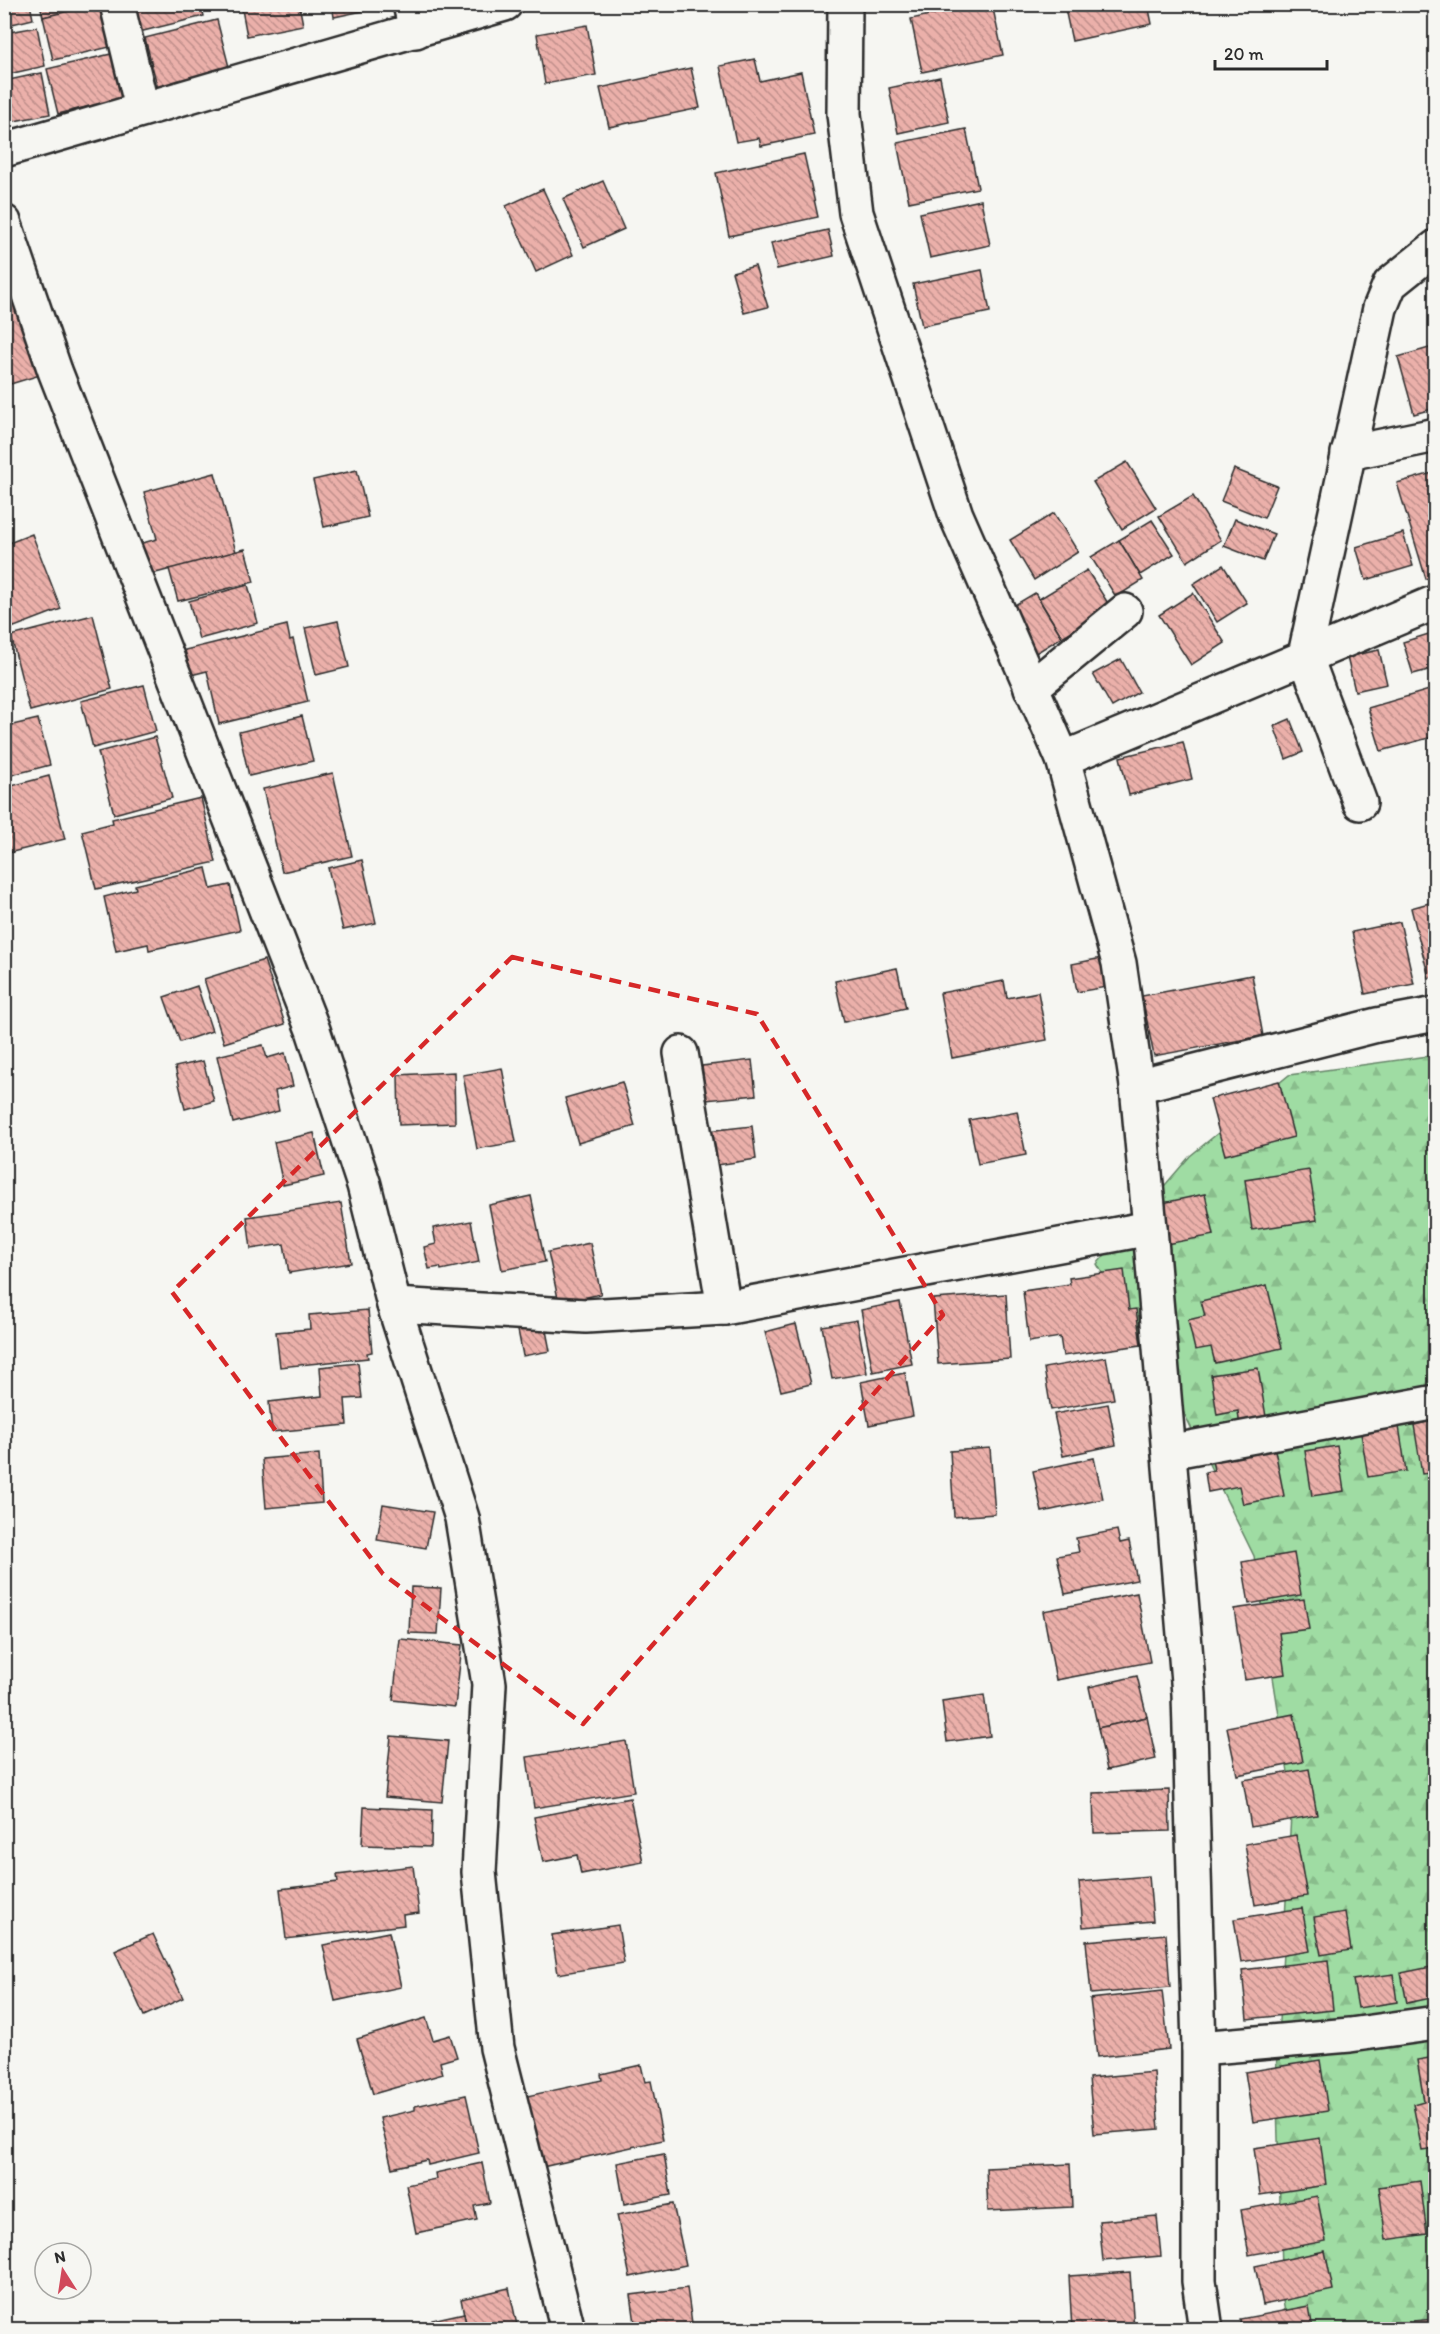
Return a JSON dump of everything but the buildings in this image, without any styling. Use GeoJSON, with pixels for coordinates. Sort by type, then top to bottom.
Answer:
{"type":"FeatureCollection","features":[{"type":"Feature","properties":{"kind":"street"},"geometry":{"type":"LineString","coordinates":[[117,4],[142,108]]}},
{"type":"Feature","properties":{"kind":"street"},"geometry":{"type":"LineString","coordinates":[[4,150],[142,108],[413,18],[505,4]]}},
{"type":"Feature","properties":{"kind":"street"},"geometry":{"type":"LineString","coordinates":[[845,5],[844,114],[856,213],[956,515],[1063,759],[1119,963],[1137,1086],[1190,1694],[1199,2048],[1199,2281],[1206,2330]]}},
{"type":"Feature","properties":{"kind":"street"},"geometry":{"type":"LineString","coordinates":[[4,222],[55,371],[313,1030],[364,1185],[394,1305],[462,1518],[489,1684],[479,1872],[497,2048],[568,2330]]}},
{"type":"Feature","properties":{"kind":"street"},"geometry":{"type":"LineString","coordinates":[[1360,803],[1305,656],[1380,308],[1390,284],[1436,247]]}},
{"type":"Feature","properties":{"kind":"street"},"geometry":{"type":"LineString","coordinates":[[1348,453],[1436,435]]}},
{"type":"Feature","properties":{"kind":"street"},"geometry":{"type":"LineString","coordinates":[[1063,759],[1436,602]]}},
{"type":"Feature","properties":{"kind":"street"},"geometry":{"type":"LineString","coordinates":[[1031,688],[1125,611]]}},
{"type":"Feature","properties":{"kind":"street"},"geometry":{"type":"LineString","coordinates":[[1137,1086],[1377,1025],[1436,1014]]}},
{"type":"Feature","properties":{"kind":"street"},"geometry":{"type":"LineString","coordinates":[[681,1053],[724,1308]]}},
{"type":"Feature","properties":{"kind":"street"},"geometry":{"type":"LineString","coordinates":[[394,1305],[586,1316],[724,1308],[1150,1228]]}},
{"type":"Feature","properties":{"kind":"street"},"geometry":{"type":"LineString","coordinates":[[1169,1452],[1436,1402]]}},
{"type":"Feature","properties":{"kind":"street"},"geometry":{"type":"LineString","coordinates":[[1199,2048],[1350,2035],[1436,2023]]}},
{"type":"Feature","properties":{"kind":"highlighted area"},"geometry":{"type":"Polygon","coordinates":[[[512,957],[757,1014],[943,1315],[583,1724],[383,1574],[172,1292],[512,957]]]}},
{"type":"Feature","properties":{"kind":"green space"},"geometry":{"type":"Polygon","coordinates":[[[1435,1055],[1435,2329],[1288,2329],[1283,2301],[1276,2073],[1292,1798],[1254,1556],[1182,1409],[1097,1264],[1190,1156],[1289,1075],[1435,1055]]]}}]}
